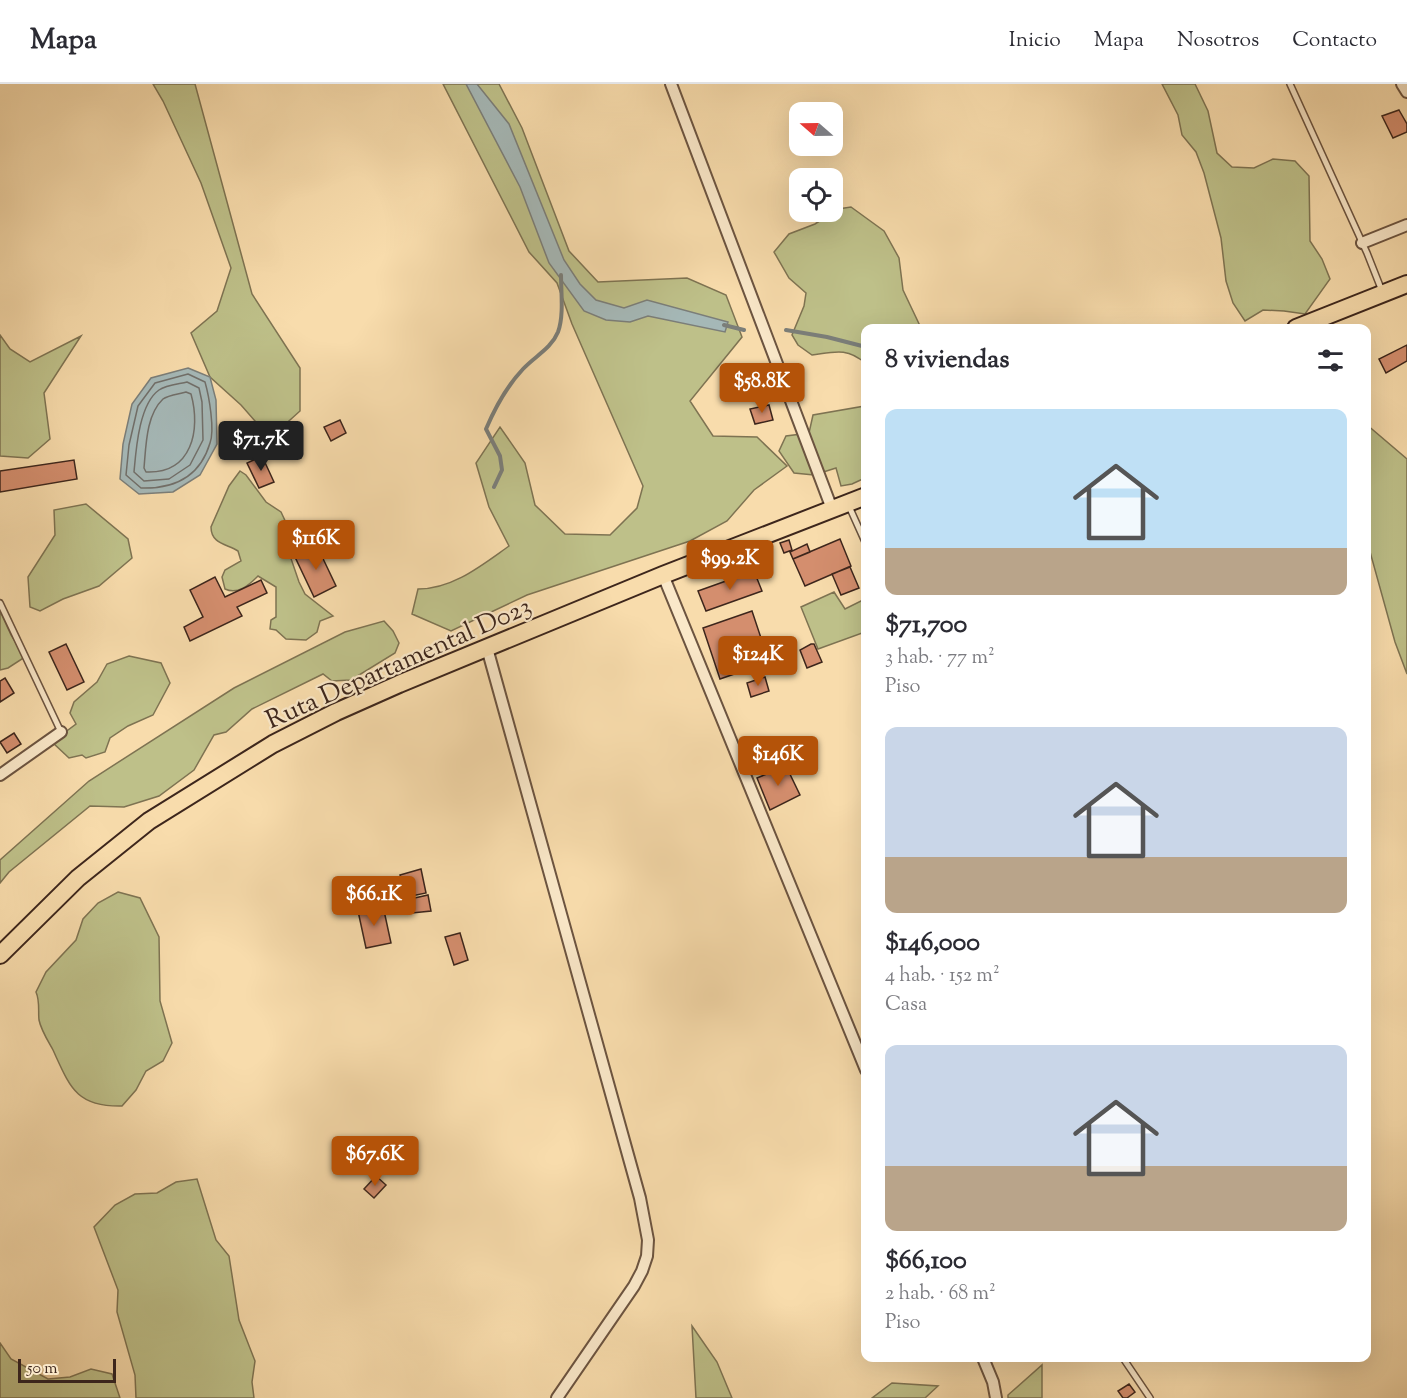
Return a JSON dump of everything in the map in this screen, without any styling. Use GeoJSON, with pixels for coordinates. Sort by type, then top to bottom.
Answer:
{"type":"FeatureCollection","features":[{"type":"Feature","properties":{"kind":"main road"},"geometry":{"type":"LineString","coordinates":[[1306,324],[1407,284]]}},
{"type":"Feature","properties":{"kind":"main road","name":"Ruta Departamental D023"},"geometry":{"type":"LineString","coordinates":[[0,955],[78,878],[158,815],[273,744],[336,712],[487,648],[663,575],[861,498]]}},
{"type":"Feature","properties":{"kind":"street"},"geometry":{"type":"LineString","coordinates":[[671,84],[840,506]]}},
{"type":"Feature","properties":{"kind":"street"},"geometry":{"type":"LineString","coordinates":[[1402,84],[1407,92]]}},
{"type":"Feature","properties":{"kind":"street"},"geometry":{"type":"LineString","coordinates":[[1362,243],[1407,225]]}},
{"type":"Feature","properties":{"kind":"street"},"geometry":{"type":"LineString","coordinates":[[663,575],[861,1058]]}},
{"type":"Feature","properties":{"kind":"street"},"geometry":{"type":"LineString","coordinates":[[487,648],[640,1198],[648,1240],[647,1256],[634,1286],[557,1398]]}},
{"type":"Feature","properties":{"kind":"street"},"geometry":{"type":"LineString","coordinates":[[0,775],[61,732]]}},
{"type":"Feature","properties":{"kind":"street"},"geometry":{"type":"LineString","coordinates":[[985,1362],[993,1382],[996,1398]]}},
{"type":"Feature","properties":{"kind":"lane"},"geometry":{"type":"LineString","coordinates":[[1290,84],[1383,294]]}},
{"type":"Feature","properties":{"kind":"lane"},"geometry":{"type":"LineString","coordinates":[[840,506],[861,537]]}},
{"type":"Feature","properties":{"kind":"lane"},"geometry":{"type":"LineString","coordinates":[[0,603],[61,732]]}},
{"type":"Feature","properties":{"kind":"lane"},"geometry":{"type":"LineString","coordinates":[[1126,1362],[1150,1398]]}},
{"type":"Feature","properties":{"kind":"green space"},"geometry":{"type":"Polygon","coordinates":[[[153,84],[195,84],[252,294],[300,368],[300,411],[270,438],[241,405],[210,377],[191,333],[217,311],[231,268],[201,183],[153,84]]]}},
{"type":"Feature","properties":{"kind":"green space"},"geometry":{"type":"Polygon","coordinates":[[[443,84],[499,84],[522,128],[569,251],[598,282],[687,278],[726,295],[742,337],[690,401],[713,436],[757,437],[787,466],[754,490],[727,521],[690,541],[527,595],[451,631],[412,614],[418,589],[443,585],[467,575],[509,546],[489,507],[476,463],[500,427],[525,463],[535,505],[565,534],[610,535],[637,508],[643,486],[572,324],[557,283],[529,252],[443,84]]]}},
{"type":"Feature","properties":{"kind":"green space"},"geometry":{"type":"Polygon","coordinates":[[[1162,84],[1195,84],[1208,111],[1217,153],[1232,167],[1254,168],[1273,159],[1295,161],[1309,176],[1310,241],[1322,259],[1330,279],[1305,314],[1263,310],[1245,321],[1233,303],[1226,281],[1221,238],[1204,173],[1196,152],[1182,135],[1178,115],[1162,84]]]}},
{"type":"Feature","properties":{"kind":"green space"},"geometry":{"type":"Polygon","coordinates":[[[851,207],[884,231],[899,258],[903,290],[919,324],[861,324],[861,360],[846,353],[812,355],[798,345],[792,335],[804,306],[806,293],[789,278],[774,252],[789,234],[815,224],[843,222],[843,208],[851,207]]]}},
{"type":"Feature","properties":{"kind":"green space"},"geometry":{"type":"Polygon","coordinates":[[[0,335],[10,349],[30,362],[81,336],[44,393],[50,439],[28,458],[0,456],[0,335]]]}},
{"type":"Feature","properties":{"kind":"green space"},"geometry":{"type":"Polygon","coordinates":[[[861,407],[861,480],[841,486],[836,468],[814,475],[794,473],[779,451],[786,436],[809,433],[813,415],[861,407]]]}},
{"type":"Feature","properties":{"kind":"green space"},"geometry":{"type":"Polygon","coordinates":[[[1371,428],[1407,459],[1407,674],[1395,642],[1371,555],[1371,428]]]}},
{"type":"Feature","properties":{"kind":"green space"},"geometry":{"type":"Polygon","coordinates":[[[240,471],[246,475],[266,502],[281,512],[288,527],[285,541],[305,594],[333,616],[320,621],[317,632],[306,640],[286,639],[276,630],[270,629],[271,620],[276,617],[276,587],[258,576],[239,590],[225,589],[222,577],[225,570],[241,561],[238,551],[220,543],[214,537],[211,527],[229,486],[240,471]]]}},
{"type":"Feature","properties":{"kind":"green space"},"geometry":{"type":"Polygon","coordinates":[[[86,504],[128,539],[132,558],[99,586],[63,599],[40,611],[30,607],[28,577],[55,535],[54,510],[86,504]]]}},
{"type":"Feature","properties":{"kind":"green space"},"geometry":{"type":"Polygon","coordinates":[[[834,592],[845,609],[861,601],[861,633],[818,649],[801,607],[834,592]]]}},
{"type":"Feature","properties":{"kind":"green space"},"geometry":{"type":"Polygon","coordinates":[[[0,611],[25,657],[8,668],[0,670],[0,611]]]}},
{"type":"Feature","properties":{"kind":"green space"},"geometry":{"type":"Polygon","coordinates":[[[384,621],[393,631],[399,643],[395,653],[351,680],[332,681],[323,674],[252,709],[226,732],[214,735],[194,770],[159,796],[124,807],[90,806],[9,872],[0,883],[0,860],[89,781],[234,688],[345,632],[384,621]]]}},
{"type":"Feature","properties":{"kind":"green space"},"geometry":{"type":"Polygon","coordinates":[[[129,656],[161,663],[170,683],[153,715],[128,726],[110,738],[105,752],[86,758],[82,755],[69,758],[52,742],[76,724],[70,713],[74,702],[97,682],[107,664],[129,656]]]}},
{"type":"Feature","properties":{"kind":"green space"},"geometry":{"type":"Polygon","coordinates":[[[118,892],[140,898],[159,937],[160,1001],[172,1043],[163,1061],[146,1071],[136,1090],[122,1106],[94,1103],[84,1098],[70,1084],[41,1028],[36,992],[46,972],[76,940],[83,919],[98,903],[118,892]]]}},
{"type":"Feature","properties":{"kind":"green space"},"geometry":{"type":"Polygon","coordinates":[[[197,1179],[216,1240],[229,1256],[239,1320],[255,1361],[252,1382],[254,1398],[136,1398],[135,1375],[117,1312],[118,1290],[94,1227],[115,1205],[135,1194],[157,1193],[176,1182],[197,1179]]]}},
{"type":"Feature","properties":{"kind":"green space"},"geometry":{"type":"Polygon","coordinates":[[[692,1326],[717,1362],[732,1398],[696,1398],[692,1326]]]}},
{"type":"Feature","properties":{"kind":"green space"},"geometry":{"type":"Polygon","coordinates":[[[0,1343],[11,1359],[48,1379],[70,1377],[91,1369],[112,1374],[120,1398],[0,1398],[0,1343]]]}},
{"type":"Feature","properties":{"kind":"green space"},"geometry":{"type":"Polygon","coordinates":[[[1042,1365],[1042,1398],[1008,1398],[1008,1395],[1042,1365]]]}},
{"type":"Feature","properties":{"kind":"green space"},"geometry":{"type":"Polygon","coordinates":[[[892,1383],[938,1386],[925,1398],[872,1398],[892,1383]]]}},
{"type":"Feature","properties":{"kind":"water"},"geometry":{"type":"Polygon","coordinates":[[[466,84],[477,84],[509,124],[564,260],[580,284],[596,300],[624,308],[647,300],[728,322],[725,332],[648,316],[630,322],[606,320],[584,311],[549,263],[520,187],[466,84]]]}},
{"type":"Feature","properties":{"kind":"water"},"geometry":{"type":"Polygon","coordinates":[[[188,368],[210,377],[216,400],[217,444],[200,475],[173,492],[139,494],[120,479],[123,444],[132,404],[151,378],[188,368]]]}},
{"type":"Feature","properties":{"kind":"building"},"geometry":{"type":"Polygon","coordinates":[[[1399,110],[1407,124],[1407,132],[1393,138],[1382,116],[1399,110]]]}},
{"type":"Feature","properties":{"kind":"building"},"geometry":{"type":"Polygon","coordinates":[[[1407,345],[1407,361],[1386,373],[1379,359],[1407,345]]]}},
{"type":"Feature","properties":{"kind":"building"},"geometry":{"type":"Polygon","coordinates":[[[769,405],[773,420],[755,424],[750,409],[769,405]]]}},
{"type":"Feature","properties":{"kind":"building"},"geometry":{"type":"Polygon","coordinates":[[[340,420],[346,433],[331,441],[324,427],[340,420]]]}},
{"type":"Feature","properties":{"kind":"building"},"geometry":{"type":"Polygon","coordinates":[[[262,456],[274,482],[259,488],[247,463],[262,456]]]}},
{"type":"Feature","properties":{"kind":"building"},"geometry":{"type":"Polygon","coordinates":[[[74,460],[77,479],[0,492],[0,471],[74,460]]]}},
{"type":"Feature","properties":{"kind":"building"},"geometry":{"type":"Polygon","coordinates":[[[840,539],[851,566],[805,586],[793,559],[840,539]]]}},
{"type":"Feature","properties":{"kind":"building"},"geometry":{"type":"Polygon","coordinates":[[[789,540],[792,550],[784,553],[780,543],[789,540]]]}},
{"type":"Feature","properties":{"kind":"building"},"geometry":{"type":"Polygon","coordinates":[[[807,544],[810,552],[793,559],[790,552],[807,544]]]}},
{"type":"Feature","properties":{"kind":"building"},"geometry":{"type":"Polygon","coordinates":[[[317,546],[336,586],[314,597],[295,557],[317,546]]]}},
{"type":"Feature","properties":{"kind":"building"},"geometry":{"type":"Polygon","coordinates":[[[850,567],[859,588],[841,595],[832,574],[850,567]]]}},
{"type":"Feature","properties":{"kind":"building"},"geometry":{"type":"Polygon","coordinates":[[[754,571],[762,591],[706,611],[698,591],[754,571]]]}},
{"type":"Feature","properties":{"kind":"building"},"geometry":{"type":"Polygon","coordinates":[[[215,577],[225,597],[261,580],[267,593],[237,607],[242,616],[190,641],[184,627],[203,617],[190,590],[215,577]]]}},
{"type":"Feature","properties":{"kind":"building"},"geometry":{"type":"Polygon","coordinates":[[[752,611],[769,662],[720,679],[703,628],[752,611]]]}},
{"type":"Feature","properties":{"kind":"building"},"geometry":{"type":"Polygon","coordinates":[[[66,644],[84,682],[67,690],[49,652],[66,644]]]}},
{"type":"Feature","properties":{"kind":"building"},"geometry":{"type":"Polygon","coordinates":[[[814,644],[822,662],[807,668],[800,650],[814,644]]]}},
{"type":"Feature","properties":{"kind":"building"},"geometry":{"type":"Polygon","coordinates":[[[765,677],[769,691],[751,697],[747,683],[765,677]]]}},
{"type":"Feature","properties":{"kind":"building"},"geometry":{"type":"Polygon","coordinates":[[[5,678],[14,693],[0,702],[0,681],[5,678]]]}},
{"type":"Feature","properties":{"kind":"building"},"geometry":{"type":"Polygon","coordinates":[[[14,733],[21,744],[7,753],[0,742],[14,733]]]}},
{"type":"Feature","properties":{"kind":"building"},"geometry":{"type":"Polygon","coordinates":[[[786,766],[800,795],[770,810],[757,778],[786,766]]]}},
{"type":"Feature","properties":{"kind":"building"},"geometry":{"type":"Polygon","coordinates":[[[421,869],[426,893],[407,897],[400,875],[421,869]]]}},
{"type":"Feature","properties":{"kind":"building"},"geometry":{"type":"Polygon","coordinates":[[[428,895],[431,911],[412,913],[410,899],[428,895]]]}},
{"type":"Feature","properties":{"kind":"building"},"geometry":{"type":"Polygon","coordinates":[[[383,906],[391,943],[366,948],[358,911],[383,906]]]}},
{"type":"Feature","properties":{"kind":"building"},"geometry":{"type":"Polygon","coordinates":[[[460,933],[468,960],[454,965],[445,937],[460,933]]]}},
{"type":"Feature","properties":{"kind":"building"},"geometry":{"type":"Polygon","coordinates":[[[376,1176],[386,1185],[374,1198],[364,1189],[376,1176]]]}},
{"type":"Feature","properties":{"kind":"building"},"geometry":{"type":"Polygon","coordinates":[[[1129,1384],[1135,1392],[1123,1398],[1118,1391],[1129,1384]]]}},
{"type":"Feature","properties":{"kind":"waterway"},"geometry":{"type":"LineString","coordinates":[[494,487],[502,470],[500,456],[486,429],[497,405],[512,383],[523,369],[551,343],[558,332],[562,311],[561,275]]}},
{"type":"Feature","properties":{"kind":"waterway"},"geometry":{"type":"LineString","coordinates":[[724,325],[744,330]]}},
{"type":"Feature","properties":{"kind":"waterway"},"geometry":{"type":"LineString","coordinates":[[786,330],[861,346]]}}]}
